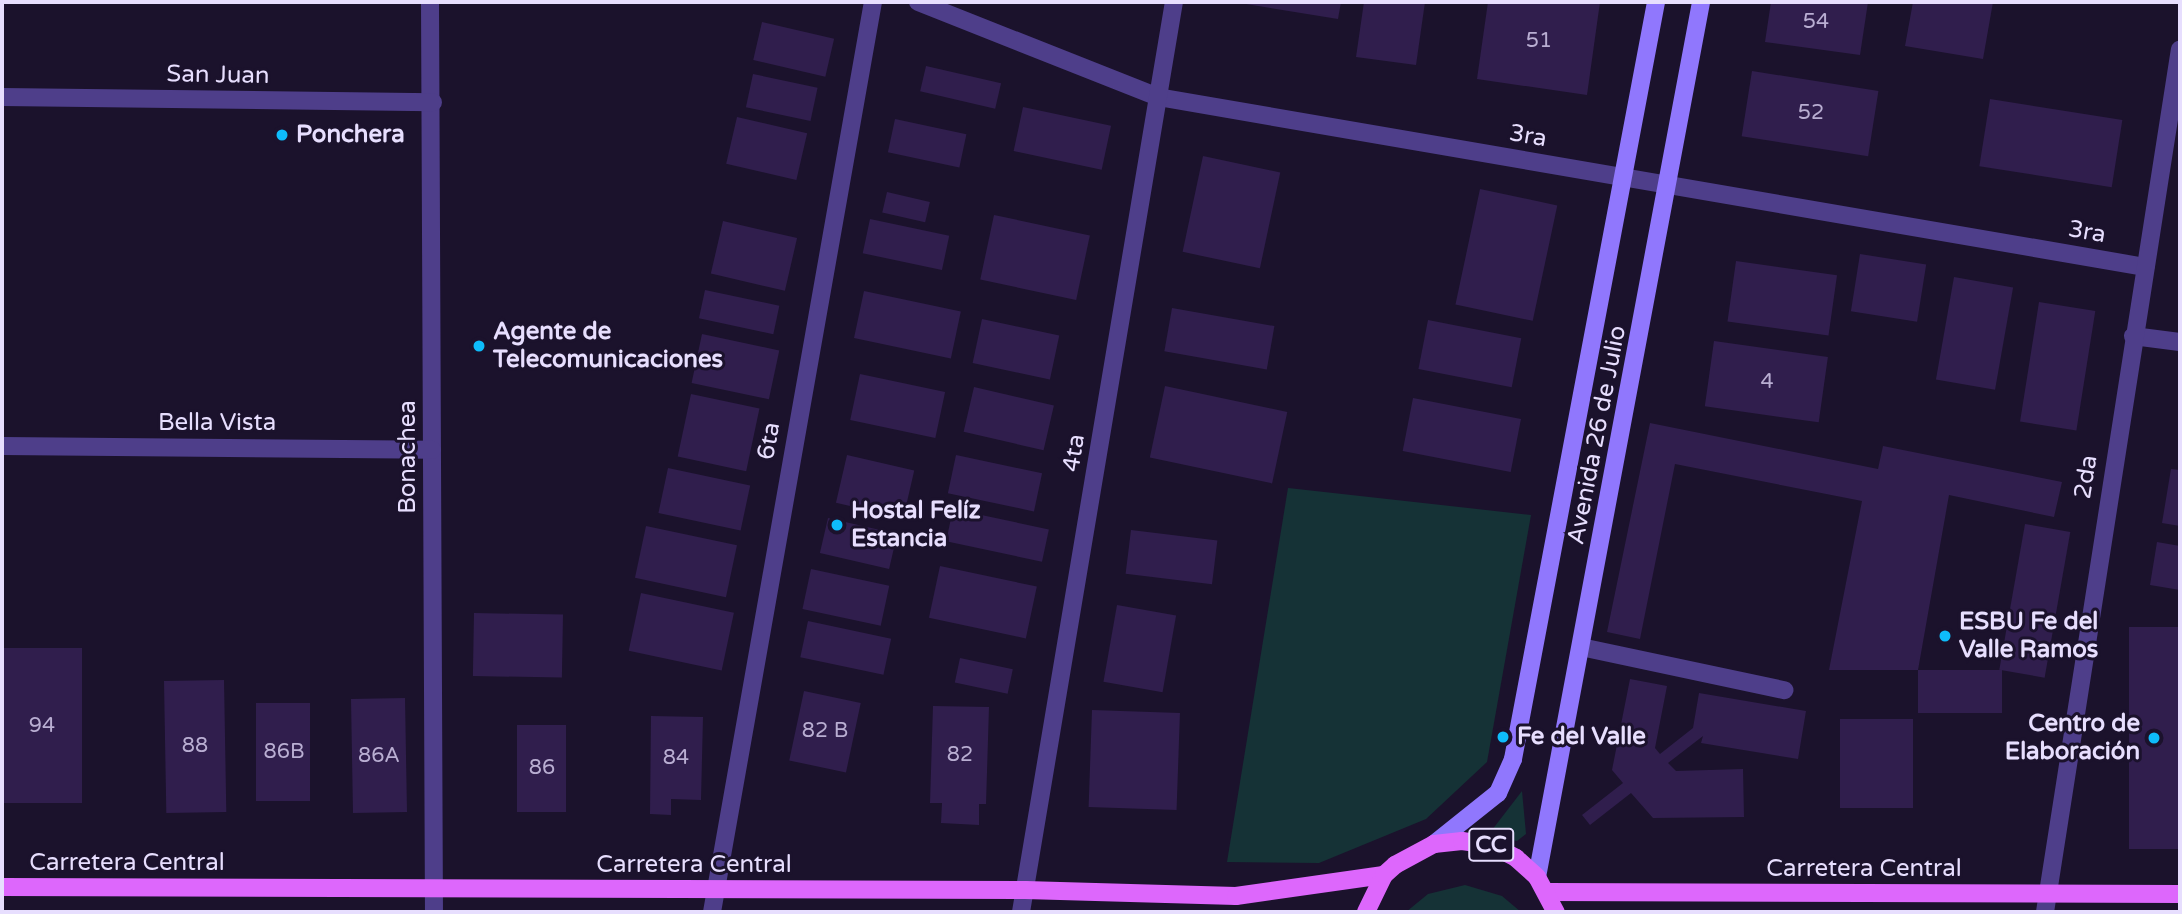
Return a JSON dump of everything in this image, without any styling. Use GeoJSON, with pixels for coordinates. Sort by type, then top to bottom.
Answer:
{"type":"FeatureCollection","features":[{"type":"Feature","properties":{"kind":"main road","name":"Avenida 26 de Julio"},"geometry":{"type":"LineString","coordinates":[[1434,844],[1498,793],[1513,759],[1656,2]]}},
{"type":"Feature","properties":{"kind":"main road","name":"Avenida 26 de Julio"},"geometry":{"type":"LineString","coordinates":[[1542,885],[1581,647],[1670,185],[1701,2]]}},
{"type":"Feature","properties":{"kind":"main road","name":"CC"},"geometry":{"type":"LineString","coordinates":[[1366,912],[1384,875],[1413,852],[1434,844],[1462,841],[1491,845],[1516,858],[1542,885],[1556,912]]}},
{"type":"Feature","properties":{"kind":"main road","name":"Carretera Central"},"geometry":{"type":"LineString","coordinates":[[2,887],[1025,890],[1236,895],[1384,875]]}},
{"type":"Feature","properties":{"kind":"main road","name":"Carretera Central"},"geometry":{"type":"LineString","coordinates":[[1542,885],[2180,894]]}},
{"type":"Feature","properties":{"kind":"street","name":"Bonachea"},"geometry":{"type":"LineString","coordinates":[[430,2],[433,102],[434,912]]}},
{"type":"Feature","properties":{"kind":"street","name":"6ta"},"geometry":{"type":"LineString","coordinates":[[712,912],[713,889],[873,2]]}},
{"type":"Feature","properties":{"kind":"street","name":"3ra"},"geometry":{"type":"LineString","coordinates":[[918,2],[1158,97],[2145,267]]}},
{"type":"Feature","properties":{"kind":"street","name":"4ta"},"geometry":{"type":"LineString","coordinates":[[1021,912],[1174,2]]}},
{"type":"Feature","properties":{"kind":"street","name":"2da"},"geometry":{"type":"LineString","coordinates":[[2045,912],[2180,49]]}},
{"type":"Feature","properties":{"kind":"street","name":"San Juan"},"geometry":{"type":"LineString","coordinates":[[2,97],[433,102]]}},
{"type":"Feature","properties":{"kind":"street"},"geometry":{"type":"LineString","coordinates":[[2133,336],[2180,342]]}},
{"type":"Feature","properties":{"kind":"street","name":"Bella Vista"},"geometry":{"type":"LineString","coordinates":[[2,446],[432,450]]}},
{"type":"Feature","properties":{"kind":"street"},"geometry":{"type":"LineString","coordinates":[[1581,647],[1784,690]]}},
{"type":"Feature","properties":{"kind":"green space"},"geometry":{"type":"Polygon","coordinates":[[[1288,488],[1531,515],[1487,762],[1426,819],[1319,863],[1227,862],[1288,488]]]}},
{"type":"Feature","properties":{"kind":"green space"},"geometry":{"type":"Polygon","coordinates":[[[1522,791],[1526,834],[1517,841],[1496,837],[1492,830],[1522,791]]]}},
{"type":"Feature","properties":{"kind":"green space"},"geometry":{"type":"Polygon","coordinates":[[[1465,885],[1502,896],[1521,912],[1406,912],[1428,894],[1465,885]]]}},
{"type":"Feature","properties":{"kind":"building"},"geometry":{"type":"Polygon","coordinates":[[[1234,2],[1341,2],[1338,19],[1234,2]]]}},
{"type":"Feature","properties":{"kind":"building"},"geometry":{"type":"Polygon","coordinates":[[[1364,2],[1425,2],[1416,65],[1356,57],[1364,2]]]}},
{"type":"Feature","properties":{"kind":"building"},"geometry":{"type":"Polygon","coordinates":[[[1488,2],[1600,2],[1587,95],[1477,79],[1488,2]]]}},
{"type":"Feature","properties":{"kind":"building"},"geometry":{"type":"Polygon","coordinates":[[[1771,2],[1868,2],[1860,55],[1765,42],[1771,2]]]}},
{"type":"Feature","properties":{"kind":"building"},"geometry":{"type":"Polygon","coordinates":[[[1913,2],[1993,2],[1983,59],[1905,46],[1913,2]]]}},
{"type":"Feature","properties":{"kind":"building"},"geometry":{"type":"Polygon","coordinates":[[[762,22],[834,39],[825,77],[753,60],[762,22]]]}},
{"type":"Feature","properties":{"kind":"building"},"geometry":{"type":"Polygon","coordinates":[[[926,66],[1001,83],[995,109],[920,91],[926,66]]]}},
{"type":"Feature","properties":{"kind":"building"},"geometry":{"type":"Polygon","coordinates":[[[1752,71],[1878,91],[1868,156],[1742,136],[1752,71]]]}},
{"type":"Feature","properties":{"kind":"building"},"geometry":{"type":"Polygon","coordinates":[[[753,74],[818,88],[810,121],[746,107],[753,74]]]}},
{"type":"Feature","properties":{"kind":"building"},"geometry":{"type":"Polygon","coordinates":[[[1990,99],[2122,120],[2112,187],[1979,166],[1990,99]]]}},
{"type":"Feature","properties":{"kind":"building"},"geometry":{"type":"Polygon","coordinates":[[[1023,107],[1111,126],[1102,170],[1014,151],[1023,107]]]}},
{"type":"Feature","properties":{"kind":"building"},"geometry":{"type":"Polygon","coordinates":[[[737,117],[807,133],[796,180],[726,164],[737,117]]]}},
{"type":"Feature","properties":{"kind":"building"},"geometry":{"type":"Polygon","coordinates":[[[895,119],[966,134],[959,167],[888,152],[895,119]]]}},
{"type":"Feature","properties":{"kind":"building"},"geometry":{"type":"Polygon","coordinates":[[[1203,156],[1280,172],[1260,268],[1183,252],[1203,156]]]}},
{"type":"Feature","properties":{"kind":"building"},"geometry":{"type":"Polygon","coordinates":[[[1480,189],[1557,205],[1533,321],[1455,304],[1480,189]]]}},
{"type":"Feature","properties":{"kind":"building"},"geometry":{"type":"Polygon","coordinates":[[[887,192],[930,202],[925,222],[882,212],[887,192]]]}},
{"type":"Feature","properties":{"kind":"building"},"geometry":{"type":"Polygon","coordinates":[[[994,215],[1090,235],[1076,300],[980,280],[994,215]]]}},
{"type":"Feature","properties":{"kind":"building"},"geometry":{"type":"Polygon","coordinates":[[[870,219],[949,236],[942,270],[863,253],[870,219]]]}},
{"type":"Feature","properties":{"kind":"building"},"geometry":{"type":"Polygon","coordinates":[[[723,221],[797,238],[785,291],[711,274],[723,221]]]}},
{"type":"Feature","properties":{"kind":"building"},"geometry":{"type":"Polygon","coordinates":[[[1860,254],[1926,264],[1917,322],[1851,311],[1860,254]]]}},
{"type":"Feature","properties":{"kind":"building"},"geometry":{"type":"Polygon","coordinates":[[[1736,261],[1837,275],[1829,336],[1728,321],[1736,261]]]}},
{"type":"Feature","properties":{"kind":"building"},"geometry":{"type":"Polygon","coordinates":[[[1954,277],[2013,287],[1995,390],[1936,379],[1954,277]]]}},
{"type":"Feature","properties":{"kind":"building"},"geometry":{"type":"Polygon","coordinates":[[[705,290],[779,306],[773,334],[699,318],[705,290]]]}},
{"type":"Feature","properties":{"kind":"building"},"geometry":{"type":"Polygon","coordinates":[[[864,291],[961,312],[951,359],[854,338],[864,291]]]}},
{"type":"Feature","properties":{"kind":"building"},"geometry":{"type":"Polygon","coordinates":[[[2039,302],[2095,311],[2076,430],[2020,422],[2039,302]]]}},
{"type":"Feature","properties":{"kind":"building"},"geometry":{"type":"Polygon","coordinates":[[[1172,308],[1274,326],[1267,369],[1164,351],[1172,308]]]}},
{"type":"Feature","properties":{"kind":"building"},"geometry":{"type":"Polygon","coordinates":[[[982,319],[1059,335],[1050,379],[973,363],[982,319]]]}},
{"type":"Feature","properties":{"kind":"building"},"geometry":{"type":"Polygon","coordinates":[[[1428,320],[1521,338],[1512,387],[1418,369],[1428,320]]]}},
{"type":"Feature","properties":{"kind":"building"},"geometry":{"type":"Polygon","coordinates":[[[702,334],[779,350],[769,399],[692,383],[702,334]]]}},
{"type":"Feature","properties":{"kind":"building"},"geometry":{"type":"Polygon","coordinates":[[[1714,341],[1828,357],[1819,422],[1705,406],[1714,341]]]}},
{"type":"Feature","properties":{"kind":"building"},"geometry":{"type":"Polygon","coordinates":[[[860,374],[945,392],[935,438],[850,420],[860,374]]]}},
{"type":"Feature","properties":{"kind":"building"},"geometry":{"type":"Polygon","coordinates":[[[1165,386],[1287,412],[1272,483],[1150,457],[1165,386]]]}},
{"type":"Feature","properties":{"kind":"building"},"geometry":{"type":"Polygon","coordinates":[[[974,387],[1054,405],[1044,450],[964,432],[974,387]]]}},
{"type":"Feature","properties":{"kind":"building"},"geometry":{"type":"Polygon","coordinates":[[[691,394],[759,409],[746,471],[678,457],[691,394]]]}},
{"type":"Feature","properties":{"kind":"building"},"geometry":{"type":"Polygon","coordinates":[[[1413,398],[1521,419],[1511,472],[1403,451],[1413,398]]]}},
{"type":"Feature","properties":{"kind":"building"},"geometry":{"type":"Polygon","coordinates":[[[1650,423],[1878,469],[1883,446],[2062,482],[2054,517],[1949,495],[1918,670],[1829,670],[1862,501],[1675,464],[1640,639],[1607,632],[1650,423]]]}},
{"type":"Feature","properties":{"kind":"building"},"geometry":{"type":"Polygon","coordinates":[[[847,455],[914,471],[903,518],[836,503],[847,455]]]}},
{"type":"Feature","properties":{"kind":"building"},"geometry":{"type":"Polygon","coordinates":[[[956,455],[1042,473],[1034,511],[948,493],[956,455]]]}},
{"type":"Feature","properties":{"kind":"building"},"geometry":{"type":"Polygon","coordinates":[[[668,468],[750,485],[741,530],[658,513],[668,468]]]}},
{"type":"Feature","properties":{"kind":"building"},"geometry":{"type":"Polygon","coordinates":[[[2171,469],[2180,470],[2180,526],[2162,523],[2171,469]]]}},
{"type":"Feature","properties":{"kind":"building"},"geometry":{"type":"Polygon","coordinates":[[[953,509],[1049,529],[1042,562],[946,541],[953,509]]]}},
{"type":"Feature","properties":{"kind":"building"},"geometry":{"type":"Polygon","coordinates":[[[828,518],[897,534],[889,569],[820,553],[828,518]]]}},
{"type":"Feature","properties":{"kind":"building"},"geometry":{"type":"Polygon","coordinates":[[[2025,524],[2070,532],[2045,678],[1999,670],[2025,524]]]}},
{"type":"Feature","properties":{"kind":"building"},"geometry":{"type":"Polygon","coordinates":[[[646,526],[737,545],[726,597],[635,578],[646,526]]]}},
{"type":"Feature","properties":{"kind":"building"},"geometry":{"type":"Polygon","coordinates":[[[1131,530],[1217,541],[1212,584],[1126,574],[1131,530]]]}},
{"type":"Feature","properties":{"kind":"building"},"geometry":{"type":"Polygon","coordinates":[[[2157,542],[2180,546],[2180,590],[2150,585],[2157,542]]]}},
{"type":"Feature","properties":{"kind":"building"},"geometry":{"type":"Polygon","coordinates":[[[940,566],[1037,587],[1026,638],[929,618],[940,566]]]}},
{"type":"Feature","properties":{"kind":"building"},"geometry":{"type":"Polygon","coordinates":[[[811,569],[889,586],[881,626],[802,609],[811,569]]]}},
{"type":"Feature","properties":{"kind":"building"},"geometry":{"type":"Polygon","coordinates":[[[641,593],[734,613],[722,670],[629,651],[641,593]]]}},
{"type":"Feature","properties":{"kind":"building"},"geometry":{"type":"Polygon","coordinates":[[[1117,605],[1176,615],[1163,692],[1103,682],[1117,605]]]}},
{"type":"Feature","properties":{"kind":"building"},"geometry":{"type":"Polygon","coordinates":[[[474,613],[563,615],[562,678],[473,676],[474,613]]]}},
{"type":"Feature","properties":{"kind":"building"},"geometry":{"type":"Polygon","coordinates":[[[808,621],[891,639],[883,675],[800,657],[808,621]]]}},
{"type":"Feature","properties":{"kind":"building","name":"Centro de Elaboración"},"geometry":{"type":"Polygon","coordinates":[[[2129,627],[2180,627],[2180,849],[2129,849],[2129,627]]]}},
{"type":"Feature","properties":{"kind":"building"},"geometry":{"type":"Polygon","coordinates":[[[2,648],[82,648],[82,803],[2,803],[2,648]]]}},
{"type":"Feature","properties":{"kind":"building"},"geometry":{"type":"Polygon","coordinates":[[[960,658],[1013,669],[1008,694],[955,682],[960,658]]]}},
{"type":"Feature","properties":{"kind":"building"},"geometry":{"type":"Polygon","coordinates":[[[1918,670],[2002,670],[2002,713],[1918,713],[1918,670]]]}},
{"type":"Feature","properties":{"kind":"building"},"geometry":{"type":"Polygon","coordinates":[[[1630,679],[1667,686],[1655,748],[1660,754],[1693,728],[1699,693],[1806,711],[1798,759],[1701,743],[1703,736],[1668,763],[1676,771],[1743,769],[1744,817],[1653,818],[1631,793],[1590,825],[1582,815],[1623,783],[1612,770],[1630,679]]]}},
{"type":"Feature","properties":{"kind":"building"},"geometry":{"type":"Polygon","coordinates":[[[224,680],[226,812],[166,813],[164,681],[224,680]]]}},
{"type":"Feature","properties":{"kind":"building"},"geometry":{"type":"Polygon","coordinates":[[[804,691],[861,703],[846,773],[789,760],[804,691]]]}},
{"type":"Feature","properties":{"kind":"building"},"geometry":{"type":"Polygon","coordinates":[[[405,698],[407,812],[353,813],[351,699],[405,698]]]}},
{"type":"Feature","properties":{"kind":"building"},"geometry":{"type":"Polygon","coordinates":[[[256,703],[310,703],[310,801],[256,801],[256,703]]]}},
{"type":"Feature","properties":{"kind":"building"},"geometry":{"type":"Polygon","coordinates":[[[933,706],[989,707],[986,804],[979,804],[979,825],[941,823],[942,803],[930,803],[933,706]]]}},
{"type":"Feature","properties":{"kind":"building"},"geometry":{"type":"Polygon","coordinates":[[[1092,710],[1180,713],[1177,810],[1089,807],[1092,710]]]}},
{"type":"Feature","properties":{"kind":"building"},"geometry":{"type":"Polygon","coordinates":[[[651,716],[703,717],[701,800],[671,799],[671,815],[650,814],[651,716]]]}},
{"type":"Feature","properties":{"kind":"building"},"geometry":{"type":"Polygon","coordinates":[[[1840,719],[1913,719],[1913,808],[1840,808],[1840,719]]]}},
{"type":"Feature","properties":{"kind":"building"},"geometry":{"type":"Polygon","coordinates":[[[517,725],[566,725],[566,812],[517,812],[517,725]]]}},
{"type":"Feature","properties":{"kind":"place","name":"Ponchera"},"geometry":{"type":"Point","coordinates":[282,135]}},
{"type":"Feature","properties":{"kind":"place","name":"Agente de Telecomunicaciones"},"geometry":{"type":"Point","coordinates":[479,346]}},
{"type":"Feature","properties":{"kind":"place","name":"Hostal Felíz Estancia"},"geometry":{"type":"Point","coordinates":[837,525]}},
{"type":"Feature","properties":{"kind":"place","name":"ESBU Fe del Valle Ramos"},"geometry":{"type":"Point","coordinates":[1945,636]}},
{"type":"Feature","properties":{"kind":"place","name":"Fe del Valle"},"geometry":{"type":"Point","coordinates":[1503,737]}},
{"type":"Feature","properties":{"kind":"place","name":"Centro de Elaboración"},"geometry":{"type":"Point","coordinates":[2154,738]}}]}
